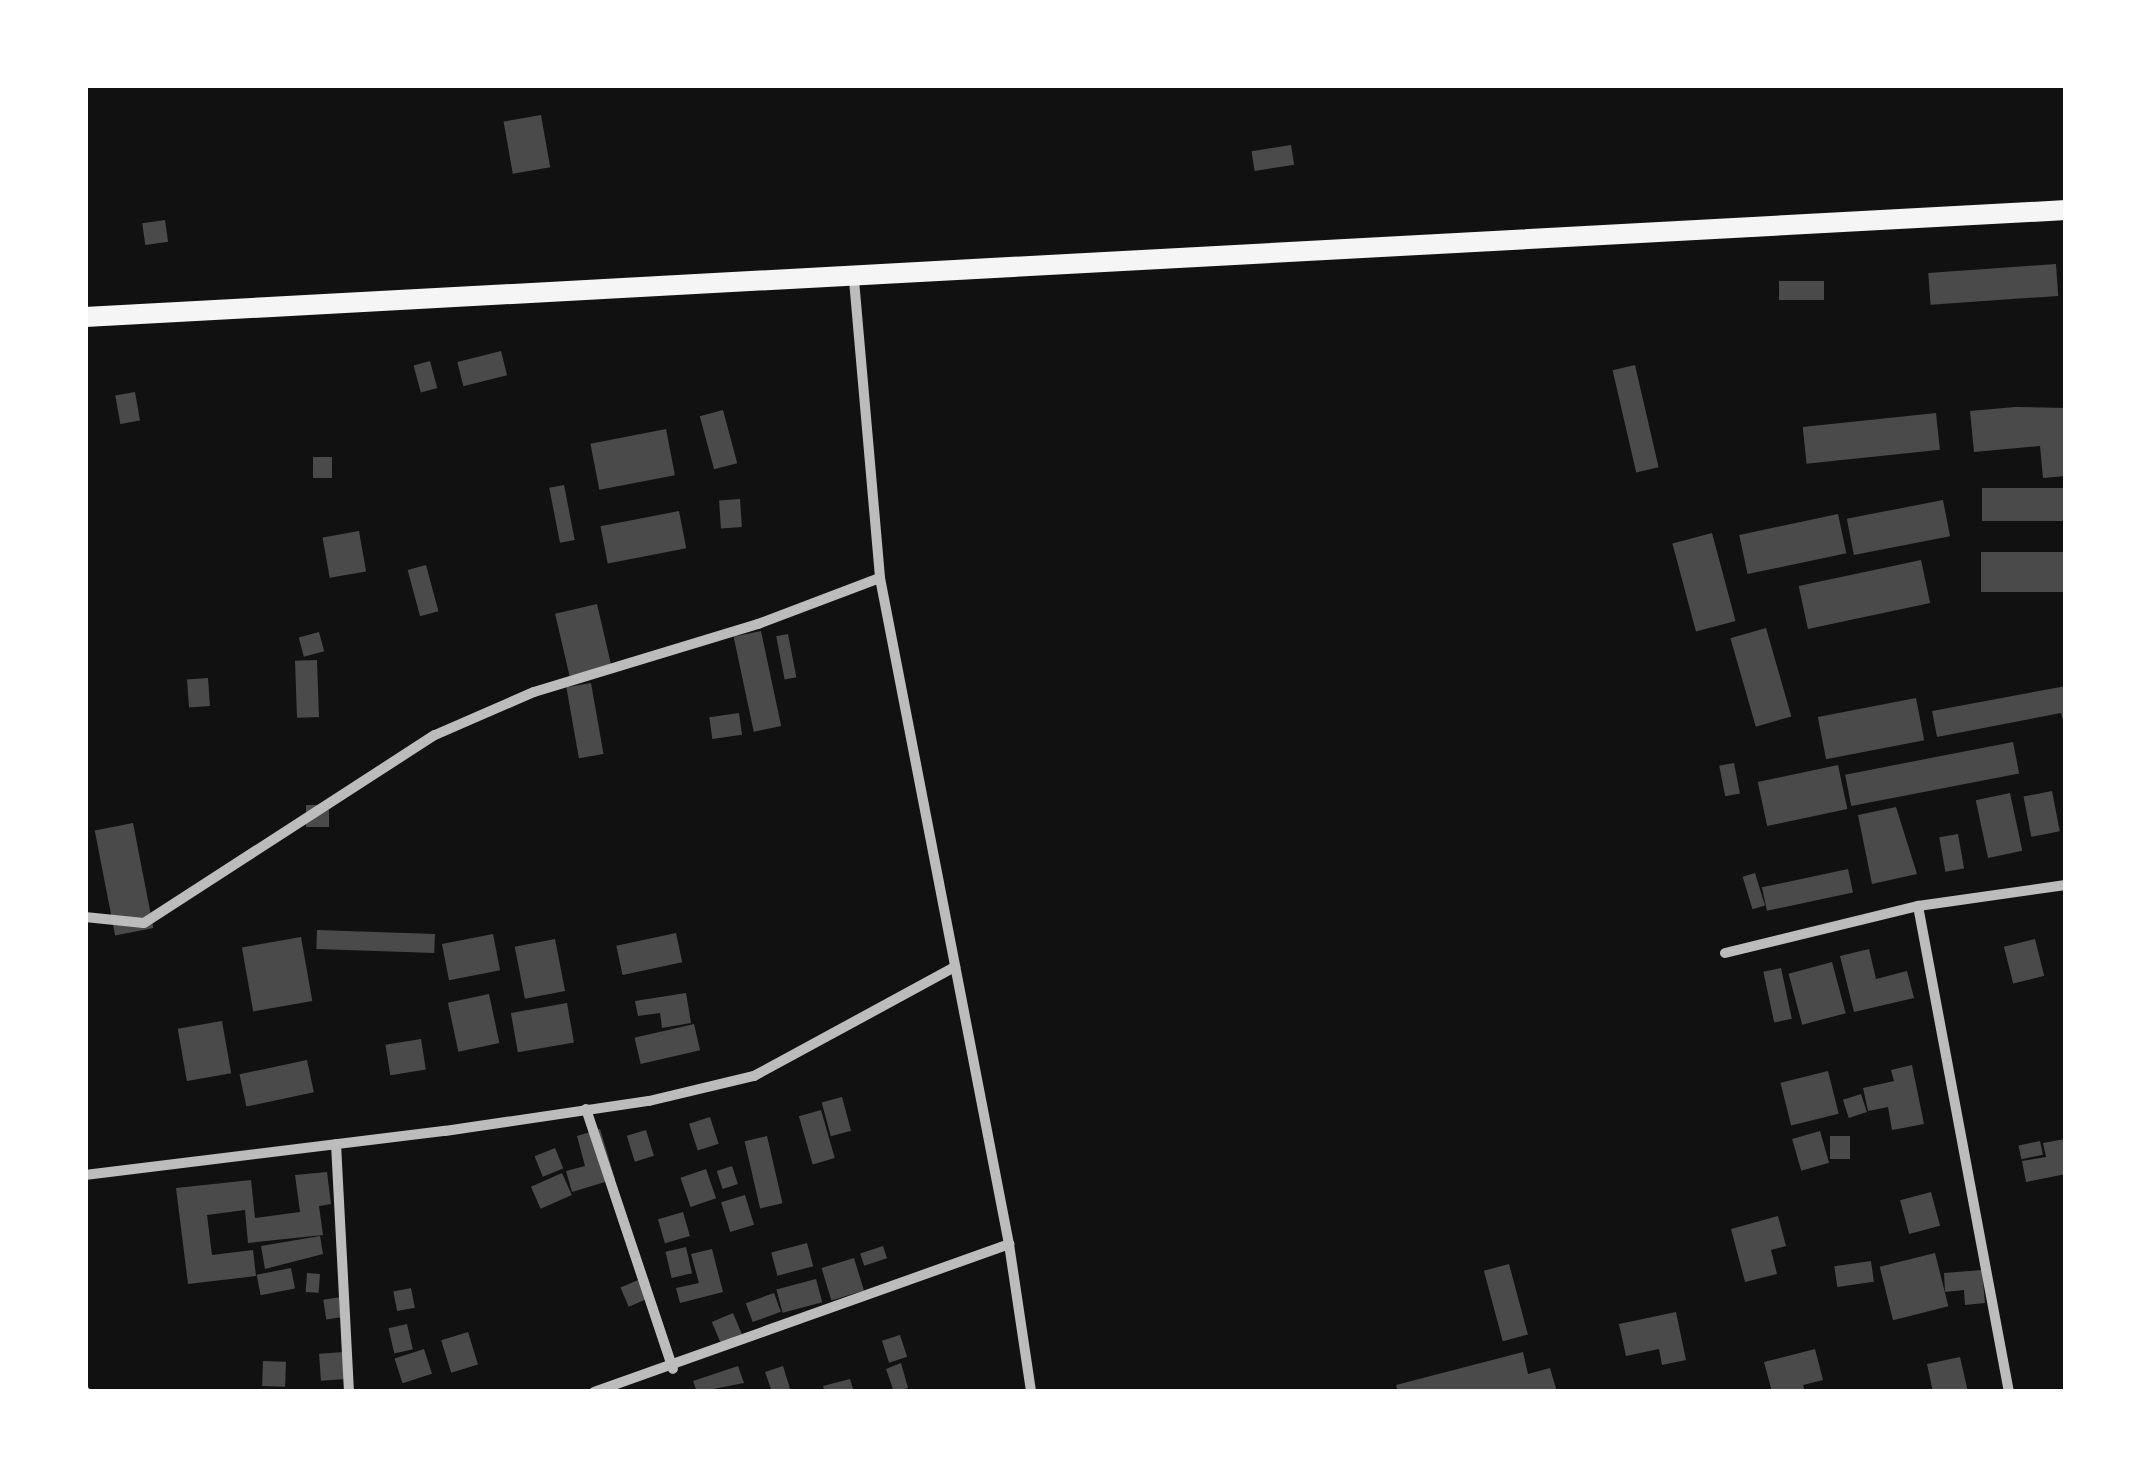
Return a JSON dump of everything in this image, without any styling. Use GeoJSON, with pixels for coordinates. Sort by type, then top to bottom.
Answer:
{"type":"FeatureCollection","features":[{"type":"Feature","properties":{"kind":"main road"},"geometry":{"type":"LineString","coordinates":[[85,317],[854,280],[2066,210]]}},
{"type":"Feature","properties":{"kind":"street"},"geometry":{"type":"LineString","coordinates":[[854,280],[880,578],[1009,1244],[1031,1392]]}},
{"type":"Feature","properties":{"kind":"street"},"geometry":{"type":"LineString","coordinates":[[85,917],[144,923],[434,735],[534,692],[758,624],[880,578]]}},
{"type":"Feature","properties":{"kind":"street"},"geometry":{"type":"LineString","coordinates":[[1725,953],[1918,906],[2066,885]]}},
{"type":"Feature","properties":{"kind":"street"},"geometry":{"type":"LineString","coordinates":[[1918,906],[2008,1392]]}},
{"type":"Feature","properties":{"kind":"street"},"geometry":{"type":"LineString","coordinates":[[85,1174],[586,1109],[754,1076],[955,967]]}},
{"type":"Feature","properties":{"kind":"street"},"geometry":{"type":"LineString","coordinates":[[586,1109],[673,1369]]}},
{"type":"Feature","properties":{"kind":"street"},"geometry":{"type":"LineString","coordinates":[[336,1144],[349,1392]]}},
{"type":"Feature","properties":{"kind":"street"},"geometry":{"type":"LineString","coordinates":[[594,1392],[673,1369],[1009,1244]]}},
{"type":"Feature","properties":{"kind":"building"},"geometry":{"type":"Polygon","coordinates":[[[541,115],[550,167],[513,174],[504,122],[541,115]]]}},
{"type":"Feature","properties":{"kind":"building"},"geometry":{"type":"Polygon","coordinates":[[[1291,145],[1294,165],[1255,171],[1251,151],[1291,145]]]}},
{"type":"Feature","properties":{"kind":"building"},"geometry":{"type":"Polygon","coordinates":[[[165,220],[168,242],[145,245],[142,223],[165,220]]]}},
{"type":"Feature","properties":{"kind":"building"},"geometry":{"type":"Polygon","coordinates":[[[2056,264],[2058,296],[1931,305],[1928,273],[2056,264]]]}},
{"type":"Feature","properties":{"kind":"building"},"geometry":{"type":"Polygon","coordinates":[[[1779,281],[1824,281],[1824,300],[1779,300],[1779,281]]]}},
{"type":"Feature","properties":{"kind":"building"},"geometry":{"type":"Polygon","coordinates":[[[501,351],[507,375],[463,386],[457,362],[501,351]]]}},
{"type":"Feature","properties":{"kind":"building"},"geometry":{"type":"Polygon","coordinates":[[[430,361],[437,388],[421,392],[414,365],[430,361]]]}},
{"type":"Feature","properties":{"kind":"building"},"geometry":{"type":"Polygon","coordinates":[[[1635,365],[1659,467],[1636,472],[1613,370],[1635,365]]]}},
{"type":"Feature","properties":{"kind":"building"},"geometry":{"type":"Polygon","coordinates":[[[135,392],[140,421],[120,424],[115,395],[135,392]]]}},
{"type":"Feature","properties":{"kind":"building"},"geometry":{"type":"Polygon","coordinates":[[[2066,408],[2066,476],[2043,478],[2040,446],[1974,452],[1970,411],[2066,408]]]}},
{"type":"Feature","properties":{"kind":"building"},"geometry":{"type":"Polygon","coordinates":[[[723,410],[737,463],[714,469],[700,416],[723,410]]]}},
{"type":"Feature","properties":{"kind":"building"},"geometry":{"type":"Polygon","coordinates":[[[1936,413],[1940,450],[1807,464],[1803,427],[1936,413]]]}},
{"type":"Feature","properties":{"kind":"building"},"geometry":{"type":"Polygon","coordinates":[[[666,429],[675,475],[599,490],[590,444],[666,429]]]}},
{"type":"Feature","properties":{"kind":"building"},"geometry":{"type":"Polygon","coordinates":[[[313,457],[332,457],[332,478],[313,478],[313,457]]]}},
{"type":"Feature","properties":{"kind":"building"},"geometry":{"type":"Polygon","coordinates":[[[564,485],[575,540],[560,543],[549,488],[564,485]]]}},
{"type":"Feature","properties":{"kind":"building"},"geometry":{"type":"Polygon","coordinates":[[[1982,488],[2066,488],[2066,521],[1982,521],[1982,488]]]}},
{"type":"Feature","properties":{"kind":"building"},"geometry":{"type":"Polygon","coordinates":[[[740,499],[742,527],[721,528],[719,500],[740,499]]]}},
{"type":"Feature","properties":{"kind":"building"},"geometry":{"type":"Polygon","coordinates":[[[1943,500],[1950,536],[1854,555],[1847,519],[1943,500]]]}},
{"type":"Feature","properties":{"kind":"building"},"geometry":{"type":"Polygon","coordinates":[[[679,511],[686,548],[608,564],[600,526],[679,511]]]}},
{"type":"Feature","properties":{"kind":"building"},"geometry":{"type":"Polygon","coordinates":[[[1838,514],[1846,553],[1748,574],[1739,535],[1838,514]]]}},
{"type":"Feature","properties":{"kind":"building"},"geometry":{"type":"Polygon","coordinates":[[[359,531],[366,571],[330,578],[323,537],[359,531]]]}},
{"type":"Feature","properties":{"kind":"building"},"geometry":{"type":"Polygon","coordinates":[[[1712,533],[1736,621],[1696,632],[1672,544],[1712,533]]]}},
{"type":"Feature","properties":{"kind":"building"},"geometry":{"type":"Polygon","coordinates":[[[1981,552],[2066,552],[2066,592],[1981,592],[1981,552]]]}},
{"type":"Feature","properties":{"kind":"building"},"geometry":{"type":"Polygon","coordinates":[[[1921,560],[1930,603],[1808,629],[1799,586],[1921,560]]]}},
{"type":"Feature","properties":{"kind":"building"},"geometry":{"type":"Polygon","coordinates":[[[426,565],[438,611],[420,616],[408,570],[426,565]]]}},
{"type":"Feature","properties":{"kind":"building"},"geometry":{"type":"Polygon","coordinates":[[[597,604],[611,666],[569,676],[555,614],[597,604]]]}},
{"type":"Feature","properties":{"kind":"building"},"geometry":{"type":"Polygon","coordinates":[[[1766,628],[1791,716],[1756,727],[1730,638],[1766,628]]]}},
{"type":"Feature","properties":{"kind":"building"},"geometry":{"type":"Polygon","coordinates":[[[761,631],[781,726],[754,732],[734,637],[761,631]]]}},
{"type":"Feature","properties":{"kind":"building"},"geometry":{"type":"Polygon","coordinates":[[[319,632],[324,651],[304,657],[299,637],[319,632]]]}},
{"type":"Feature","properties":{"kind":"building"},"geometry":{"type":"Polygon","coordinates":[[[788,634],[796,677],[785,679],[776,636],[788,634]]]}},
{"type":"Feature","properties":{"kind":"building"},"geometry":{"type":"Polygon","coordinates":[[[317,660],[319,717],[297,718],[295,661],[317,660]]]}},
{"type":"Feature","properties":{"kind":"building"},"geometry":{"type":"Polygon","coordinates":[[[208,678],[210,706],[189,707],[187,679],[208,678]]]}},
{"type":"Feature","properties":{"kind":"building"},"geometry":{"type":"Polygon","coordinates":[[[591,683],[604,754],[579,758],[566,687],[591,683]]]}},
{"type":"Feature","properties":{"kind":"building"},"geometry":{"type":"Polygon","coordinates":[[[2066,686],[2066,732],[2061,713],[1937,737],[1932,711],[2066,686]]]}},
{"type":"Feature","properties":{"kind":"building"},"geometry":{"type":"Polygon","coordinates":[[[1916,698],[1924,740],[1826,759],[1818,717],[1916,698]]]}},
{"type":"Feature","properties":{"kind":"building"},"geometry":{"type":"Polygon","coordinates":[[[739,713],[742,735],[712,739],[709,717],[739,713]]]}},
{"type":"Feature","properties":{"kind":"building"},"geometry":{"type":"Polygon","coordinates":[[[2013,742],[2019,773],[1851,806],[1845,775],[2013,742]]]}},
{"type":"Feature","properties":{"kind":"building"},"geometry":{"type":"Polygon","coordinates":[[[1734,763],[1740,793],[1725,796],[1719,766],[1734,763]]]}},
{"type":"Feature","properties":{"kind":"building"},"geometry":{"type":"Polygon","coordinates":[[[1838,765],[1847,809],[1767,826],[1758,782],[1838,765]]]}},
{"type":"Feature","properties":{"kind":"building"},"geometry":{"type":"Polygon","coordinates":[[[2052,791],[2060,831],[2031,837],[2024,797],[2052,791]]]}},
{"type":"Feature","properties":{"kind":"building"},"geometry":{"type":"Polygon","coordinates":[[[2010,793],[2022,851],[1988,858],[1976,800],[2010,793]]]}},
{"type":"Feature","properties":{"kind":"building"},"geometry":{"type":"Polygon","coordinates":[[[306,805],[329,805],[329,827],[306,827],[306,805]]]}},
{"type":"Feature","properties":{"kind":"building"},"geometry":{"type":"Polygon","coordinates":[[[1896,807],[1917,874],[1872,884],[1858,815],[1896,807]]]}},
{"type":"Feature","properties":{"kind":"building"},"geometry":{"type":"Polygon","coordinates":[[[133,823],[153,928],[115,935],[95,830],[133,823]]]}},
{"type":"Feature","properties":{"kind":"building"},"geometry":{"type":"Polygon","coordinates":[[[1958,834],[1964,868],[1945,872],[1939,837],[1958,834]]]}},
{"type":"Feature","properties":{"kind":"building"},"geometry":{"type":"Polygon","coordinates":[[[1848,869],[1853,892],[1767,911],[1762,887],[1848,869]]]}},
{"type":"Feature","properties":{"kind":"building"},"geometry":{"type":"Polygon","coordinates":[[[1755,873],[1765,906],[1753,909],[1743,877],[1755,873]]]}},
{"type":"Feature","properties":{"kind":"building"},"geometry":{"type":"Polygon","coordinates":[[[317,930],[435,934],[434,953],[316,949],[317,930]]]}},
{"type":"Feature","properties":{"kind":"building"},"geometry":{"type":"Polygon","coordinates":[[[676,933],[682,962],[623,975],[616,946],[676,933]]]}},
{"type":"Feature","properties":{"kind":"building"},"geometry":{"type":"Polygon","coordinates":[[[493,934],[500,970],[449,980],[442,944],[493,934]]]}},
{"type":"Feature","properties":{"kind":"building"},"geometry":{"type":"Polygon","coordinates":[[[301,937],[312,1001],[253,1011],[242,947],[301,937]]]}},
{"type":"Feature","properties":{"kind":"building"},"geometry":{"type":"Polygon","coordinates":[[[555,939],[565,991],[525,999],[515,947],[555,939]]]}},
{"type":"Feature","properties":{"kind":"building"},"geometry":{"type":"Polygon","coordinates":[[[2035,939],[2044,976],[2013,984],[2004,947],[2035,939]]]}},
{"type":"Feature","properties":{"kind":"building"},"geometry":{"type":"Polygon","coordinates":[[[1869,949],[1876,979],[1907,971],[1914,998],[1854,1012],[1840,956],[1869,949]]]}},
{"type":"Feature","properties":{"kind":"building"},"geometry":{"type":"Polygon","coordinates":[[[1832,962],[1846,1013],[1802,1025],[1789,974],[1832,962]]]}},
{"type":"Feature","properties":{"kind":"building"},"geometry":{"type":"Polygon","coordinates":[[[1781,968],[1792,1019],[1774,1023],[1763,972],[1781,968]]]}},
{"type":"Feature","properties":{"kind":"building"},"geometry":{"type":"Polygon","coordinates":[[[686,993],[691,1023],[662,1028],[660,1013],[638,1016],[635,1001],[686,993]]]}},
{"type":"Feature","properties":{"kind":"building"},"geometry":{"type":"Polygon","coordinates":[[[489,994],[499,1043],[458,1052],[448,1003],[489,994]]]}},
{"type":"Feature","properties":{"kind":"building"},"geometry":{"type":"Polygon","coordinates":[[[567,1003],[574,1042],[518,1052],[511,1013],[567,1003]]]}},
{"type":"Feature","properties":{"kind":"building"},"geometry":{"type":"Polygon","coordinates":[[[222,1021],[231,1073],[187,1081],[178,1029],[222,1021]]]}},
{"type":"Feature","properties":{"kind":"building"},"geometry":{"type":"Polygon","coordinates":[[[694,1024],[700,1050],[641,1064],[635,1038],[694,1024]]]}},
{"type":"Feature","properties":{"kind":"building"},"geometry":{"type":"Polygon","coordinates":[[[421,1039],[426,1070],[390,1075],[385,1045],[421,1039]]]}},
{"type":"Feature","properties":{"kind":"building"},"geometry":{"type":"Polygon","coordinates":[[[307,1060],[314,1092],[246,1107],[240,1074],[307,1060]]]}},
{"type":"Feature","properties":{"kind":"building"},"geometry":{"type":"Polygon","coordinates":[[[1912,1065],[1924,1124],[1892,1130],[1888,1107],[1868,1111],[1863,1088],[1894,1081],[1891,1070],[1912,1065]]]}},
{"type":"Feature","properties":{"kind":"building"},"geometry":{"type":"Polygon","coordinates":[[[1828,1071],[1839,1114],[1791,1126],[1780,1083],[1828,1071]]]}},
{"type":"Feature","properties":{"kind":"building"},"geometry":{"type":"Polygon","coordinates":[[[1861,1094],[1867,1112],[1849,1118],[1843,1100],[1861,1094]]]}},
{"type":"Feature","properties":{"kind":"building"},"geometry":{"type":"Polygon","coordinates":[[[842,1097],[851,1131],[831,1136],[822,1102],[842,1097]]]}},
{"type":"Feature","properties":{"kind":"building"},"geometry":{"type":"Polygon","coordinates":[[[821,1110],[835,1158],[813,1164],[799,1116],[821,1110]]]}},
{"type":"Feature","properties":{"kind":"building"},"geometry":{"type":"Polygon","coordinates":[[[710,1117],[719,1144],[698,1150],[689,1124],[710,1117]]]}},
{"type":"Feature","properties":{"kind":"building"},"geometry":{"type":"Polygon","coordinates":[[[600,1129],[615,1179],[572,1192],[566,1171],[585,1166],[577,1136],[600,1129]]]}},
{"type":"Feature","properties":{"kind":"building"},"geometry":{"type":"Polygon","coordinates":[[[646,1130],[654,1156],[635,1162],[627,1136],[646,1130]]]}},
{"type":"Feature","properties":{"kind":"building"},"geometry":{"type":"Polygon","coordinates":[[[1820,1131],[1829,1163],[1801,1171],[1792,1139],[1820,1131]]]}},
{"type":"Feature","properties":{"kind":"building"},"geometry":{"type":"Polygon","coordinates":[[[767,1136],[783,1203],[760,1208],[745,1141],[767,1136]]]}},
{"type":"Feature","properties":{"kind":"building"},"geometry":{"type":"Polygon","coordinates":[[[1830,1136],[1850,1136],[1850,1159],[1830,1159],[1830,1136]]]}},
{"type":"Feature","properties":{"kind":"building"},"geometry":{"type":"Polygon","coordinates":[[[2065,1139],[2066,1174],[2026,1182],[2022,1161],[2046,1157],[2043,1143],[2065,1139]]]}},
{"type":"Feature","properties":{"kind":"building"},"geometry":{"type":"Polygon","coordinates":[[[2040,1141],[2043,1155],[2021,1159],[2018,1146],[2040,1141]]]}},
{"type":"Feature","properties":{"kind":"building"},"geometry":{"type":"Polygon","coordinates":[[[555,1148],[563,1168],[543,1177],[535,1156],[555,1148]]]}},
{"type":"Feature","properties":{"kind":"building"},"geometry":{"type":"Polygon","coordinates":[[[732,1166],[738,1184],[723,1189],[717,1171],[732,1166]]]}},
{"type":"Feature","properties":{"kind":"building"},"geometry":{"type":"Polygon","coordinates":[[[706,1169],[716,1198],[691,1207],[680,1178],[706,1169]]]}},
{"type":"Feature","properties":{"kind":"building"},"geometry":{"type":"Polygon","coordinates":[[[327,1172],[331,1204],[319,1206],[323,1235],[248,1243],[245,1210],[207,1215],[212,1255],[253,1250],[256,1276],[188,1284],[176,1188],[251,1180],[255,1218],[300,1212],[295,1175],[327,1172]]]}},
{"type":"Feature","properties":{"kind":"building"},"geometry":{"type":"Polygon","coordinates":[[[562,1173],[572,1195],[541,1209],[531,1187],[562,1173]]]}},
{"type":"Feature","properties":{"kind":"building"},"geometry":{"type":"Polygon","coordinates":[[[1931,1192],[1940,1226],[1909,1234],[1900,1200],[1931,1192]]]}},
{"type":"Feature","properties":{"kind":"building"},"geometry":{"type":"Polygon","coordinates":[[[745,1195],[754,1225],[730,1232],[721,1202],[745,1195]]]}},
{"type":"Feature","properties":{"kind":"building"},"geometry":{"type":"Polygon","coordinates":[[[683,1212],[690,1236],[665,1243],[658,1219],[683,1212]]]}},
{"type":"Feature","properties":{"kind":"building"},"geometry":{"type":"Polygon","coordinates":[[[1778,1216],[1786,1246],[1771,1250],[1777,1274],[1745,1282],[1731,1229],[1778,1216]]]}},
{"type":"Feature","properties":{"kind":"building"},"geometry":{"type":"Polygon","coordinates":[[[320,1236],[323,1254],[265,1269],[261,1246],[320,1236]]]}},
{"type":"Feature","properties":{"kind":"building"},"geometry":{"type":"Polygon","coordinates":[[[807,1243],[813,1266],[777,1276],[771,1253],[807,1243]]]}},
{"type":"Feature","properties":{"kind":"building"},"geometry":{"type":"Polygon","coordinates":[[[883,1246],[887,1258],[864,1266],[860,1253],[883,1246]]]}},
{"type":"Feature","properties":{"kind":"building"},"geometry":{"type":"Polygon","coordinates":[[[686,1247],[692,1273],[672,1278],[666,1252],[686,1247]]]}},
{"type":"Feature","properties":{"kind":"building"},"geometry":{"type":"Polygon","coordinates":[[[712,1249],[723,1292],[680,1303],[676,1288],[699,1283],[691,1254],[712,1249]]]}},
{"type":"Feature","properties":{"kind":"building"},"geometry":{"type":"Polygon","coordinates":[[[1935,1253],[1948,1306],[1893,1320],[1880,1267],[1935,1253]]]}},
{"type":"Feature","properties":{"kind":"building"},"geometry":{"type":"Polygon","coordinates":[[[854,1258],[864,1291],[831,1300],[821,1268],[854,1258]]]}},
{"type":"Feature","properties":{"kind":"building"},"geometry":{"type":"Polygon","coordinates":[[[1871,1261],[1874,1282],[1837,1287],[1834,1266],[1871,1261]]]}},
{"type":"Feature","properties":{"kind":"building"},"geometry":{"type":"Polygon","coordinates":[[[1509,1264],[1528,1335],[1503,1341],[1484,1271],[1509,1264]]]}},
{"type":"Feature","properties":{"kind":"building"},"geometry":{"type":"Polygon","coordinates":[[[291,1268],[295,1289],[261,1295],[257,1275],[291,1268]]]}},
{"type":"Feature","properties":{"kind":"building"},"geometry":{"type":"Polygon","coordinates":[[[1982,1270],[1985,1303],[1965,1305],[1964,1290],[1945,1292],[1944,1273],[1982,1270]]]}},
{"type":"Feature","properties":{"kind":"building"},"geometry":{"type":"Polygon","coordinates":[[[307,1273],[320,1274],[319,1293],[306,1292],[307,1273]]]}},
{"type":"Feature","properties":{"kind":"building"},"geometry":{"type":"Polygon","coordinates":[[[816,1279],[822,1302],[783,1313],[776,1290],[816,1279]]]}},
{"type":"Feature","properties":{"kind":"building"},"geometry":{"type":"Polygon","coordinates":[[[638,1280],[646,1299],[629,1307],[621,1287],[638,1280]]]}},
{"type":"Feature","properties":{"kind":"building"},"geometry":{"type":"Polygon","coordinates":[[[411,1288],[415,1308],[397,1311],[393,1291],[411,1288]]]}},
{"type":"Feature","properties":{"kind":"building"},"geometry":{"type":"Polygon","coordinates":[[[774,1293],[781,1312],[753,1322],[746,1303],[774,1293]]]}},
{"type":"Feature","properties":{"kind":"building"},"geometry":{"type":"Polygon","coordinates":[[[341,1297],[344,1317],[326,1320],[323,1300],[341,1297]]]}},
{"type":"Feature","properties":{"kind":"building"},"geometry":{"type":"Polygon","coordinates":[[[1676,1312],[1686,1360],[1662,1365],[1659,1349],[1626,1356],[1619,1324],[1676,1312]]]}},
{"type":"Feature","properties":{"kind":"building"},"geometry":{"type":"Polygon","coordinates":[[[733,1313],[742,1334],[721,1343],[712,1322],[733,1313]]]}},
{"type":"Feature","properties":{"kind":"building"},"geometry":{"type":"Polygon","coordinates":[[[407,1324],[413,1349],[394,1354],[388,1328],[407,1324]]]}},
{"type":"Feature","properties":{"kind":"building"},"geometry":{"type":"Polygon","coordinates":[[[468,1332],[478,1365],[451,1373],[441,1340],[468,1332]]]}},
{"type":"Feature","properties":{"kind":"building"},"geometry":{"type":"Polygon","coordinates":[[[900,1335],[907,1357],[889,1363],[882,1341],[900,1335]]]}},
{"type":"Feature","properties":{"kind":"building"},"geometry":{"type":"Polygon","coordinates":[[[424,1349],[432,1374],[403,1383],[395,1359],[424,1349]]]}},
{"type":"Feature","properties":{"kind":"building"},"geometry":{"type":"Polygon","coordinates":[[[1815,1349],[1823,1380],[1803,1385],[1805,1392],[1772,1392],[1764,1362],[1815,1349]]]}},
{"type":"Feature","properties":{"kind":"building"},"geometry":{"type":"Polygon","coordinates":[[[344,1352],[346,1379],[321,1381],[319,1354],[344,1352]]]}},
{"type":"Feature","properties":{"kind":"building"},"geometry":{"type":"Polygon","coordinates":[[[1523,1352],[1528,1374],[1550,1368],[1557,1392],[1398,1392],[1396,1385],[1523,1352]]]}},
{"type":"Feature","properties":{"kind":"building"},"geometry":{"type":"Polygon","coordinates":[[[1960,1357],[1968,1392],[1933,1392],[1927,1364],[1960,1357]]]}},
{"type":"Feature","properties":{"kind":"building"},"geometry":{"type":"Polygon","coordinates":[[[263,1361],[286,1362],[285,1387],[262,1386],[263,1361]]]}},
{"type":"Feature","properties":{"kind":"building"},"geometry":{"type":"Polygon","coordinates":[[[901,1363],[908,1388],[894,1392],[886,1369],[901,1363]]]}},
{"type":"Feature","properties":{"kind":"building"},"geometry":{"type":"Polygon","coordinates":[[[738,1366],[744,1383],[697,1392],[693,1381],[738,1366]]]}},
{"type":"Feature","properties":{"kind":"building"},"geometry":{"type":"Polygon","coordinates":[[[783,1366],[791,1392],[772,1392],[765,1372],[783,1366]]]}},
{"type":"Feature","properties":{"kind":"building"},"geometry":{"type":"Polygon","coordinates":[[[850,1379],[854,1392],[825,1392],[823,1386],[850,1379]]]}}]}
